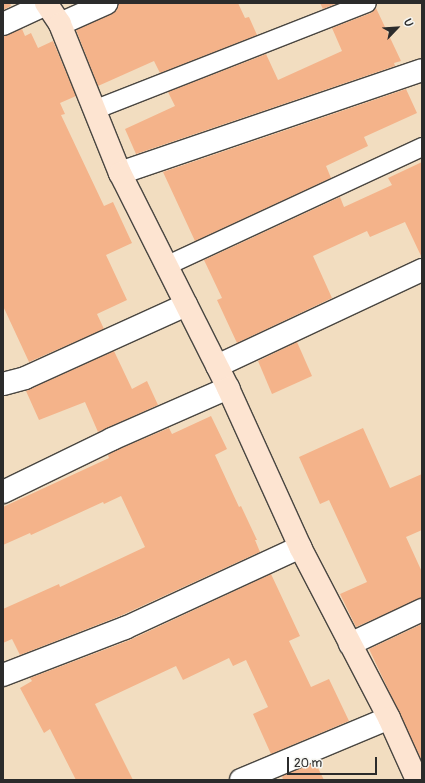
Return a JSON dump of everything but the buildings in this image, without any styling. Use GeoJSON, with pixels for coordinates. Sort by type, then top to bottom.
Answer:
{"type":"FeatureCollection","features":[{"type":"Feature","properties":{"kind":"street"},"geometry":{"type":"LineString","coordinates":[[3,24],[46,3],[60,24],[120,173],[168,265],[186,305],[228,388],[300,547],[389,718],[417,780]]}},
{"type":"Feature","properties":{"kind":"street"},"geometry":{"type":"LineString","coordinates":[[60,24],[107,3]]}},
{"type":"Feature","properties":{"kind":"street"},"geometry":{"type":"LineString","coordinates":[[120,173],[422,70]]}},
{"type":"Feature","properties":{"kind":"street"},"geometry":{"type":"LineString","coordinates":[[217,366],[422,270]]}},
{"type":"Feature","properties":{"kind":"street"},"geometry":{"type":"LineString","coordinates":[[3,384],[25,378],[186,305]]}},
{"type":"Feature","properties":{"kind":"street"},"geometry":{"type":"LineString","coordinates":[[3,492],[112,439],[228,388]]}},
{"type":"Feature","properties":{"kind":"street"},"geometry":{"type":"LineString","coordinates":[[3,675],[125,628],[300,547]]}},
{"type":"Feature","properties":{"kind":"street"},"geometry":{"type":"LineString","coordinates":[[350,644],[422,610]]}},
{"type":"Feature","properties":{"kind":"street"},"geometry":{"type":"LineString","coordinates":[[241,780],[389,718]]}},
{"type":"Feature","properties":{"kind":"lane"},"geometry":{"type":"LineString","coordinates":[[94,110],[368,3]]}},
{"type":"Feature","properties":{"kind":"lane"},"geometry":{"type":"LineString","coordinates":[[168,265],[422,147]]}}]}
